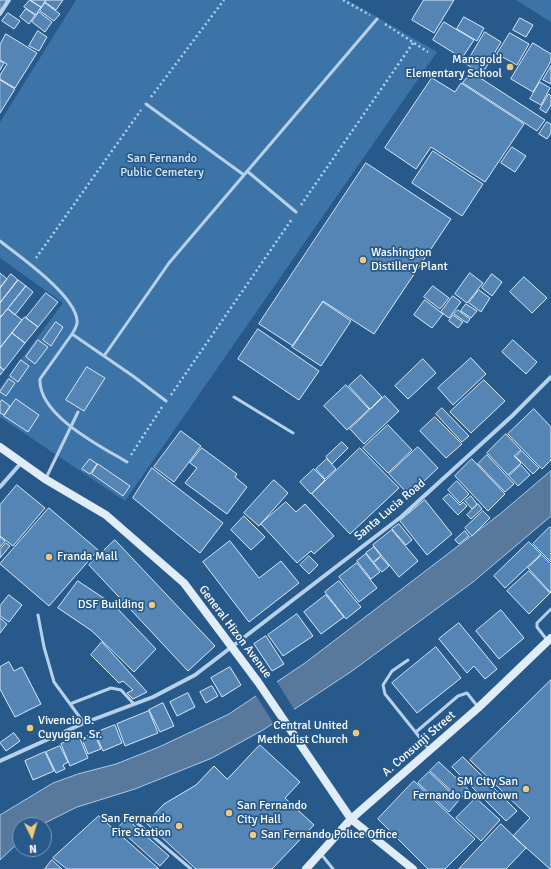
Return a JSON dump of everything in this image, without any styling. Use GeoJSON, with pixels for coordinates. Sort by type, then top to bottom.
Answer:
{"type":"FeatureCollection","features":[{"type":"Feature","properties":{"kind":"main road","name":"General Hizon Avenue"},"geometry":{"type":"LineString","coordinates":[[0,447],[45,479],[106,515],[184,583],[258,682],[351,819],[412,869]]}},
{"type":"Feature","properties":{"kind":"main road","name":"A. Consunji Street"},"geometry":{"type":"LineString","coordinates":[[306,869],[351,819],[478,708],[549,640]]}},
{"type":"Feature","properties":{"kind":"street"},"geometry":{"type":"LineString","coordinates":[[0,14],[9,0]]}},
{"type":"Feature","properties":{"kind":"street","name":"Santa Lucia Road"},"geometry":{"type":"LineString","coordinates":[[0,761],[84,723],[153,697],[195,675],[401,517],[512,416],[551,377]]}},
{"type":"Feature","properties":{"kind":"street"},"geometry":{"type":"LineString","coordinates":[[0,487],[21,463]]}},
{"type":"Feature","properties":{"kind":"lane"},"geometry":{"type":"LineString","coordinates":[[104,356],[169,263],[377,20]]}},
{"type":"Feature","properties":{"kind":"lane"},"geometry":{"type":"LineString","coordinates":[[146,104],[244,175]]}},
{"type":"Feature","properties":{"kind":"lane"},"geometry":{"type":"LineString","coordinates":[[247,171],[296,212]]}},
{"type":"Feature","properties":{"kind":"lane"},"geometry":{"type":"LineString","coordinates":[[0,241],[31,265],[66,296],[77,319],[77,325],[72,334],[40,379],[39,387],[41,393],[70,427],[127,462]]}},
{"type":"Feature","properties":{"kind":"lane"},"geometry":{"type":"LineString","coordinates":[[72,334],[166,401]]}},
{"type":"Feature","properties":{"kind":"lane"},"geometry":{"type":"LineString","coordinates":[[234,397],[293,433]]}},
{"type":"Feature","properties":{"kind":"lane"},"geometry":{"type":"LineString","coordinates":[[45,479],[78,412]]}},
{"type":"Feature","properties":{"kind":"lane"},"geometry":{"type":"LineString","coordinates":[[549,640],[537,627],[537,623],[551,609]]}},
{"type":"Feature","properties":{"kind":"lane"},"geometry":{"type":"LineString","coordinates":[[38,615],[44,648],[54,682],[84,723]]}},
{"type":"Feature","properties":{"kind":"lane"},"geometry":{"type":"LineString","coordinates":[[408,660],[392,671],[383,685],[385,694],[430,751]]}},
{"type":"Feature","properties":{"kind":"lane"},"geometry":{"type":"LineString","coordinates":[[70,704],[111,688],[121,690],[134,704]]}},
{"type":"Feature","properties":{"kind":"lane"},"geometry":{"type":"LineString","coordinates":[[416,732],[458,696],[467,693],[478,708]]}},
{"type":"Feature","properties":{"kind":"lane"},"geometry":{"type":"LineString","coordinates":[[130,817],[191,869]]}},
{"type":"Feature","properties":{"kind":"lane"},"geometry":{"type":"LineString","coordinates":[[320,852],[333,869]]}},
{"type":"Feature","properties":{"kind":"path"},"geometry":{"type":"LineString","coordinates":[[31,265],[146,104],[224,0]]}},
{"type":"Feature","properties":{"kind":"path"},"geometry":{"type":"LineString","coordinates":[[343,0],[428,52]]}},
{"type":"Feature","properties":{"kind":"path"},"geometry":{"type":"LineString","coordinates":[[127,462],[166,401],[413,43]]}},
{"type":"Feature","properties":{"kind":"green space","name":"San Fernando Public Cemetery"},"geometry":{"type":"Polygon","coordinates":[[[76,0],[348,0],[437,52],[125,501],[0,417],[0,388],[63,303],[0,258],[0,122],[76,0]]]}},
{"type":"Feature","properties":{"kind":"green space"},"geometry":{"type":"Polygon","coordinates":[[[516,0],[551,0],[551,22],[516,0]]]}},
{"type":"Feature","properties":{"kind":"shaded area"},"geometry":{"type":"Polygon","coordinates":[[[551,471],[551,516],[473,582],[352,671],[263,730],[212,758],[135,789],[77,807],[52,820],[52,817],[12,817],[12,849],[0,860],[0,815],[53,783],[78,774],[116,764],[159,747],[229,714],[305,663],[500,514],[551,471]]]}},
{"type":"Feature","properties":{"kind":"pier"},"geometry":{"type":"Polygon","coordinates":[[[276,680],[295,711],[274,724],[255,694],[276,680]]]}},
{"type":"Feature","properties":{"kind":"building"},"geometry":{"type":"Polygon","coordinates":[[[0,0],[7,0],[0,11],[0,0]]]}},
{"type":"Feature","properties":{"kind":"building"},"geometry":{"type":"Polygon","coordinates":[[[30,0],[46,0],[41,7],[30,0]]]}},
{"type":"Feature","properties":{"kind":"building"},"geometry":{"type":"Polygon","coordinates":[[[30,0],[41,7],[36,15],[24,7],[30,0]]]}},
{"type":"Feature","properties":{"kind":"building"},"geometry":{"type":"Polygon","coordinates":[[[46,0],[63,0],[56,10],[45,2],[46,0]]]}},
{"type":"Feature","properties":{"kind":"building"},"geometry":{"type":"Polygon","coordinates":[[[424,0],[454,0],[434,33],[412,20],[424,0]]]}},
{"type":"Feature","properties":{"kind":"building"},"geometry":{"type":"Polygon","coordinates":[[[45,3],[60,14],[54,21],[40,11],[45,3]]]}},
{"type":"Feature","properties":{"kind":"building"},"geometry":{"type":"Polygon","coordinates":[[[26,9],[35,15],[29,24],[20,17],[26,9]]]}},
{"type":"Feature","properties":{"kind":"building"},"geometry":{"type":"Polygon","coordinates":[[[39,12],[52,22],[45,32],[32,22],[39,12]]]}},
{"type":"Feature","properties":{"kind":"building"},"geometry":{"type":"Polygon","coordinates":[[[8,13],[20,21],[14,29],[2,21],[8,13]]]}},
{"type":"Feature","properties":{"kind":"building"},"geometry":{"type":"Polygon","coordinates":[[[464,17],[484,28],[477,41],[457,29],[464,17]]]}},
{"type":"Feature","properties":{"kind":"building"},"geometry":{"type":"Polygon","coordinates":[[[520,18],[533,25],[526,37],[513,30],[520,18]]]}},
{"type":"Feature","properties":{"kind":"building"},"geometry":{"type":"Polygon","coordinates":[[[444,22],[474,40],[462,58],[433,40],[444,22]]]}},
{"type":"Feature","properties":{"kind":"building"},"geometry":{"type":"Polygon","coordinates":[[[38,31],[47,37],[39,51],[29,46],[38,31]]]}},
{"type":"Feature","properties":{"kind":"building"},"geometry":{"type":"Polygon","coordinates":[[[485,32],[501,42],[482,74],[466,64],[485,32]]]}},
{"type":"Feature","properties":{"kind":"building"},"geometry":{"type":"Polygon","coordinates":[[[510,33],[529,44],[517,65],[497,54],[510,33]]]}},
{"type":"Feature","properties":{"kind":"building"},"geometry":{"type":"Polygon","coordinates":[[[6,34],[37,53],[15,88],[0,79],[0,75],[7,64],[0,60],[0,45],[6,34]]]}},
{"type":"Feature","properties":{"kind":"building"},"geometry":{"type":"Polygon","coordinates":[[[533,43],[551,54],[551,61],[533,92],[511,79],[533,43]]]}},
{"type":"Feature","properties":{"kind":"building"},"geometry":{"type":"Polygon","coordinates":[[[0,61],[4,63],[0,70],[0,61]]]}},
{"type":"Feature","properties":{"kind":"building"},"geometry":{"type":"Polygon","coordinates":[[[551,66],[551,84],[543,80],[551,66]]]}},
{"type":"Feature","properties":{"kind":"building"},"geometry":{"type":"Polygon","coordinates":[[[471,72],[545,120],[537,131],[463,83],[471,72]]]}},
{"type":"Feature","properties":{"kind":"building"},"geometry":{"type":"Polygon","coordinates":[[[432,78],[455,92],[461,83],[524,124],[485,182],[431,147],[416,169],[385,148],[432,78]]]}},
{"type":"Feature","properties":{"kind":"building"},"geometry":{"type":"Polygon","coordinates":[[[0,80],[15,89],[0,113],[0,80]]]}},
{"type":"Feature","properties":{"kind":"building"},"geometry":{"type":"Polygon","coordinates":[[[540,82],[550,88],[541,105],[530,99],[540,82]]]}},
{"type":"Feature","properties":{"kind":"building"},"geometry":{"type":"Polygon","coordinates":[[[549,94],[551,96],[551,105],[546,113],[540,109],[549,94]]]}},
{"type":"Feature","properties":{"kind":"building"},"geometry":{"type":"Polygon","coordinates":[[[547,122],[551,124],[551,133],[547,139],[539,134],[547,122]]]}},
{"type":"Feature","properties":{"kind":"building"},"geometry":{"type":"Polygon","coordinates":[[[512,147],[526,156],[515,172],[501,163],[512,147]]]}},
{"type":"Feature","properties":{"kind":"building"},"geometry":{"type":"Polygon","coordinates":[[[433,151],[483,184],[462,216],[412,183],[433,151]]]}},
{"type":"Feature","properties":{"kind":"building","name":"Washington Distillery Plant"},"geometry":{"type":"Polygon","coordinates":[[[366,163],[451,219],[374,334],[323,301],[293,346],[259,324],[366,163]]]}},
{"type":"Feature","properties":{"kind":"building"},"geometry":{"type":"Polygon","coordinates":[[[0,273],[7,279],[0,288],[0,273]]]}},
{"type":"Feature","properties":{"kind":"building"},"geometry":{"type":"Polygon","coordinates":[[[470,273],[483,283],[467,303],[455,294],[470,273]]]}},
{"type":"Feature","properties":{"kind":"building"},"geometry":{"type":"Polygon","coordinates":[[[11,274],[18,280],[0,303],[0,288],[11,274]]]}},
{"type":"Feature","properties":{"kind":"building"},"geometry":{"type":"Polygon","coordinates":[[[492,274],[502,282],[492,296],[482,288],[492,274]]]}},
{"type":"Feature","properties":{"kind":"building"},"geometry":{"type":"Polygon","coordinates":[[[524,277],[547,298],[532,313],[510,292],[524,277]]]}},
{"type":"Feature","properties":{"kind":"building"},"geometry":{"type":"Polygon","coordinates":[[[18,280],[26,286],[0,318],[0,303],[18,280]]]}},
{"type":"Feature","properties":{"kind":"building"},"geometry":{"type":"Polygon","coordinates":[[[26,286],[33,292],[15,315],[8,309],[26,286]]]}},
{"type":"Feature","properties":{"kind":"building"},"geometry":{"type":"Polygon","coordinates":[[[433,286],[449,298],[440,309],[424,297],[433,286]]]}},
{"type":"Feature","properties":{"kind":"building"},"geometry":{"type":"Polygon","coordinates":[[[479,290],[490,298],[481,312],[469,303],[479,290]]]}},
{"type":"Feature","properties":{"kind":"building"},"geometry":{"type":"Polygon","coordinates":[[[46,293],[58,302],[38,327],[26,318],[46,293]]]}},
{"type":"Feature","properties":{"kind":"building"},"geometry":{"type":"Polygon","coordinates":[[[453,296],[461,302],[449,318],[441,312],[453,296]]]}},
{"type":"Feature","properties":{"kind":"building"},"geometry":{"type":"Polygon","coordinates":[[[425,300],[443,314],[432,328],[414,315],[425,300]]]}},
{"type":"Feature","properties":{"kind":"building"},"geometry":{"type":"Polygon","coordinates":[[[323,302],[351,321],[321,366],[292,347],[323,302]]]}},
{"type":"Feature","properties":{"kind":"building"},"geometry":{"type":"Polygon","coordinates":[[[466,304],[477,311],[471,318],[461,311],[466,304]]]}},
{"type":"Feature","properties":{"kind":"building"},"geometry":{"type":"Polygon","coordinates":[[[8,309],[22,320],[0,348],[0,318],[8,309]]]}},
{"type":"Feature","properties":{"kind":"building"},"geometry":{"type":"Polygon","coordinates":[[[458,310],[470,319],[467,323],[454,314],[458,310]]]}},
{"type":"Feature","properties":{"kind":"building"},"geometry":{"type":"Polygon","coordinates":[[[453,315],[463,322],[458,328],[449,321],[453,315]]]}},
{"type":"Feature","properties":{"kind":"building"},"geometry":{"type":"Polygon","coordinates":[[[25,317],[38,327],[25,343],[12,333],[25,317]]]}},
{"type":"Feature","properties":{"kind":"building"},"geometry":{"type":"Polygon","coordinates":[[[56,322],[63,327],[51,346],[43,340],[56,322]]]}},
{"type":"Feature","properties":{"kind":"building"},"geometry":{"type":"Polygon","coordinates":[[[258,329],[319,371],[299,400],[238,359],[258,329]]]}},
{"type":"Feature","properties":{"kind":"building"},"geometry":{"type":"Polygon","coordinates":[[[12,333],[25,343],[4,370],[0,367],[0,348],[12,333]]]}},
{"type":"Feature","properties":{"kind":"building"},"geometry":{"type":"Polygon","coordinates":[[[38,340],[48,347],[35,364],[26,357],[38,340]]]}},
{"type":"Feature","properties":{"kind":"building"},"geometry":{"type":"Polygon","coordinates":[[[513,340],[537,362],[526,374],[502,352],[513,340]]]}},
{"type":"Feature","properties":{"kind":"building"},"geometry":{"type":"Polygon","coordinates":[[[471,358],[486,374],[453,405],[438,388],[471,358]]]}},
{"type":"Feature","properties":{"kind":"building"},"geometry":{"type":"Polygon","coordinates":[[[423,359],[436,373],[408,399],[395,386],[423,359]]]}},
{"type":"Feature","properties":{"kind":"building"},"geometry":{"type":"Polygon","coordinates":[[[21,360],[29,366],[18,382],[10,376],[21,360]]]}},
{"type":"Feature","properties":{"kind":"building"},"geometry":{"type":"Polygon","coordinates":[[[0,367],[4,370],[0,375],[0,367]]]}},
{"type":"Feature","properties":{"kind":"building"},"geometry":{"type":"Polygon","coordinates":[[[87,367],[105,378],[84,411],[66,400],[87,367]]]}},
{"type":"Feature","properties":{"kind":"building"},"geometry":{"type":"Polygon","coordinates":[[[361,375],[382,397],[370,409],[349,386],[361,375]]]}},
{"type":"Feature","properties":{"kind":"building"},"geometry":{"type":"Polygon","coordinates":[[[9,379],[15,383],[6,396],[0,392],[9,379]]]}},
{"type":"Feature","properties":{"kind":"building"},"geometry":{"type":"Polygon","coordinates":[[[484,380],[505,401],[471,433],[450,412],[484,380]]]}},
{"type":"Feature","properties":{"kind":"building"},"geometry":{"type":"Polygon","coordinates":[[[346,385],[369,409],[347,430],[324,406],[346,385]]]}},
{"type":"Feature","properties":{"kind":"building"},"geometry":{"type":"Polygon","coordinates":[[[385,396],[399,411],[364,444],[350,429],[385,396]]]}},
{"type":"Feature","properties":{"kind":"building"},"geometry":{"type":"Polygon","coordinates":[[[16,399],[39,415],[28,432],[4,416],[16,399]]]}},
{"type":"Feature","properties":{"kind":"building"},"geometry":{"type":"Polygon","coordinates":[[[2,400],[10,406],[4,415],[0,413],[0,403],[2,400]]]}},
{"type":"Feature","properties":{"kind":"building"},"geometry":{"type":"Polygon","coordinates":[[[442,408],[469,436],[462,442],[436,414],[442,408]]]}},
{"type":"Feature","properties":{"kind":"building"},"geometry":{"type":"Polygon","coordinates":[[[534,409],[551,427],[551,460],[542,469],[508,434],[534,409]]]}},
{"type":"Feature","properties":{"kind":"building"},"geometry":{"type":"Polygon","coordinates":[[[435,417],[462,444],[446,458],[420,431],[435,417]]]}},
{"type":"Feature","properties":{"kind":"building"},"geometry":{"type":"Polygon","coordinates":[[[388,425],[412,450],[388,473],[363,448],[388,425]]]}},
{"type":"Feature","properties":{"kind":"building"},"geometry":{"type":"Polygon","coordinates":[[[181,431],[201,446],[174,482],[154,467],[181,431]]]}},
{"type":"Feature","properties":{"kind":"building"},"geometry":{"type":"Polygon","coordinates":[[[506,434],[521,450],[514,456],[521,463],[508,475],[487,453],[506,434]]]}},
{"type":"Feature","properties":{"kind":"building"},"geometry":{"type":"Polygon","coordinates":[[[342,442],[348,448],[332,464],[326,457],[342,442]]]}},
{"type":"Feature","properties":{"kind":"building"},"geometry":{"type":"Polygon","coordinates":[[[418,447],[438,468],[409,495],[389,474],[418,447]]]}},
{"type":"Feature","properties":{"kind":"building"},"geometry":{"type":"Polygon","coordinates":[[[202,448],[237,474],[235,477],[247,487],[227,514],[185,483],[197,468],[190,463],[202,448]]]}},
{"type":"Feature","properties":{"kind":"building"},"geometry":{"type":"Polygon","coordinates":[[[360,448],[399,488],[350,534],[312,494],[360,448]]]}},
{"type":"Feature","properties":{"kind":"building"},"geometry":{"type":"Polygon","coordinates":[[[522,451],[539,468],[533,474],[516,457],[522,451]]]}},
{"type":"Feature","properties":{"kind":"building"},"geometry":{"type":"Polygon","coordinates":[[[487,455],[514,484],[505,492],[478,464],[487,455]]]}},
{"type":"Feature","properties":{"kind":"building"},"geometry":{"type":"Polygon","coordinates":[[[90,459],[97,464],[90,474],[82,469],[90,459]]]}},
{"type":"Feature","properties":{"kind":"building"},"geometry":{"type":"Polygon","coordinates":[[[327,459],[336,469],[325,479],[316,469],[327,459]]]}},
{"type":"Feature","properties":{"kind":"building"},"geometry":{"type":"Polygon","coordinates":[[[472,459],[505,494],[488,511],[455,476],[472,459]]]}},
{"type":"Feature","properties":{"kind":"building"},"geometry":{"type":"Polygon","coordinates":[[[98,464],[130,486],[123,496],[92,474],[98,464]]]}},
{"type":"Feature","properties":{"kind":"building"},"geometry":{"type":"Polygon","coordinates":[[[521,465],[530,475],[518,486],[509,476],[521,465]]]}},
{"type":"Feature","properties":{"kind":"building"},"geometry":{"type":"Polygon","coordinates":[[[152,468],[223,523],[200,553],[133,498],[152,468]]]}},
{"type":"Feature","properties":{"kind":"building"},"geometry":{"type":"Polygon","coordinates":[[[314,469],[325,480],[311,494],[300,482],[314,469]]]}},
{"type":"Feature","properties":{"kind":"building"},"geometry":{"type":"Polygon","coordinates":[[[274,480],[288,493],[259,526],[244,513],[274,480]]]}},
{"type":"Feature","properties":{"kind":"building"},"geometry":{"type":"Polygon","coordinates":[[[457,481],[469,494],[460,503],[448,490],[457,481]]]}},
{"type":"Feature","properties":{"kind":"building"},"geometry":{"type":"Polygon","coordinates":[[[17,485],[45,508],[13,546],[0,536],[0,505],[17,485]]]}},
{"type":"Feature","properties":{"kind":"building"},"geometry":{"type":"Polygon","coordinates":[[[449,494],[460,505],[463,502],[467,506],[458,515],[443,499],[449,494]]]}},
{"type":"Feature","properties":{"kind":"building"},"geometry":{"type":"Polygon","coordinates":[[[471,496],[477,504],[472,509],[465,501],[471,496]]]}},
{"type":"Feature","properties":{"kind":"building"},"geometry":{"type":"Polygon","coordinates":[[[425,500],[452,534],[427,555],[400,521],[425,500]]]}},
{"type":"Feature","properties":{"kind":"building"},"geometry":{"type":"Polygon","coordinates":[[[286,502],[296,512],[305,504],[334,536],[314,554],[311,551],[297,563],[261,524],[286,502]]]}},
{"type":"Feature","properties":{"kind":"building"},"geometry":{"type":"Polygon","coordinates":[[[478,504],[482,509],[471,519],[467,515],[478,504]]]}},
{"type":"Feature","properties":{"kind":"building","name":"Franda Mall"},"geometry":{"type":"Polygon","coordinates":[[[49,508],[98,550],[49,606],[0,564],[49,508]]]}},
{"type":"Feature","properties":{"kind":"building"},"geometry":{"type":"Polygon","coordinates":[[[483,511],[490,518],[472,536],[465,528],[483,511]]]}},
{"type":"Feature","properties":{"kind":"building"},"geometry":{"type":"Polygon","coordinates":[[[244,516],[265,537],[251,550],[231,530],[244,516]]]}},
{"type":"Feature","properties":{"kind":"building"},"geometry":{"type":"Polygon","coordinates":[[[399,524],[412,540],[406,545],[392,529],[399,524]]]}},
{"type":"Feature","properties":{"kind":"building"},"geometry":{"type":"Polygon","coordinates":[[[550,527],[551,528],[551,562],[533,544],[550,527]]]}},
{"type":"Feature","properties":{"kind":"building"},"geometry":{"type":"Polygon","coordinates":[[[392,530],[418,561],[399,577],[373,545],[392,530]]]}},
{"type":"Feature","properties":{"kind":"building"},"geometry":{"type":"Polygon","coordinates":[[[465,531],[469,536],[459,544],[455,540],[465,531]]]}},
{"type":"Feature","properties":{"kind":"building"},"geometry":{"type":"Polygon","coordinates":[[[0,537],[5,541],[0,547],[0,537]]]}},
{"type":"Feature","properties":{"kind":"building","name":"DSF Building"},"geometry":{"type":"Polygon","coordinates":[[[115,540],[215,646],[188,671],[89,565],[115,540]]]}},
{"type":"Feature","properties":{"kind":"building"},"geometry":{"type":"Polygon","coordinates":[[[230,541],[259,578],[281,561],[299,583],[249,622],[203,562],[230,541]]]}},
{"type":"Feature","properties":{"kind":"building"},"geometry":{"type":"Polygon","coordinates":[[[529,542],[541,554],[505,588],[494,576],[529,542]]]}},
{"type":"Feature","properties":{"kind":"building"},"geometry":{"type":"Polygon","coordinates":[[[6,543],[10,546],[0,558],[0,550],[6,543]]]}},
{"type":"Feature","properties":{"kind":"building"},"geometry":{"type":"Polygon","coordinates":[[[374,547],[381,556],[373,562],[366,553],[374,547]]]}},
{"type":"Feature","properties":{"kind":"building"},"geometry":{"type":"Polygon","coordinates":[[[366,554],[380,572],[371,579],[357,561],[366,554]]]}},
{"type":"Feature","properties":{"kind":"building"},"geometry":{"type":"Polygon","coordinates":[[[542,555],[551,564],[551,593],[528,568],[542,555]]]}},
{"type":"Feature","properties":{"kind":"building"},"geometry":{"type":"Polygon","coordinates":[[[309,556],[318,565],[309,574],[300,565],[309,556]]]}},
{"type":"Feature","properties":{"kind":"building"},"geometry":{"type":"Polygon","coordinates":[[[381,557],[389,566],[382,572],[374,563],[381,557]]]}},
{"type":"Feature","properties":{"kind":"building"},"geometry":{"type":"Polygon","coordinates":[[[357,563],[377,588],[359,602],[339,577],[357,563]]]}},
{"type":"Feature","properties":{"kind":"building"},"geometry":{"type":"Polygon","coordinates":[[[529,571],[550,593],[529,614],[507,591],[529,571]]]}},
{"type":"Feature","properties":{"kind":"building"},"geometry":{"type":"Polygon","coordinates":[[[78,581],[114,605],[156,649],[134,672],[92,631],[58,608],[78,581]]]}},
{"type":"Feature","properties":{"kind":"building"},"geometry":{"type":"Polygon","coordinates":[[[339,581],[361,607],[346,619],[325,592],[339,581]]]}},
{"type":"Feature","properties":{"kind":"building"},"geometry":{"type":"Polygon","coordinates":[[[9,595],[22,605],[9,622],[0,616],[0,606],[9,595]]]}},
{"type":"Feature","properties":{"kind":"building"},"geometry":{"type":"Polygon","coordinates":[[[326,595],[344,617],[321,634],[304,612],[326,595]]]}},
{"type":"Feature","properties":{"kind":"building"},"geometry":{"type":"Polygon","coordinates":[[[501,610],[524,638],[499,659],[476,631],[501,610]]]}},
{"type":"Feature","properties":{"kind":"building"},"geometry":{"type":"Polygon","coordinates":[[[297,614],[313,636],[283,656],[268,635],[297,614]]]}},
{"type":"Feature","properties":{"kind":"building"},"geometry":{"type":"Polygon","coordinates":[[[0,618],[7,624],[0,633],[0,618]]]}},
{"type":"Feature","properties":{"kind":"building"},"geometry":{"type":"Polygon","coordinates":[[[459,623],[497,669],[485,679],[474,666],[467,673],[439,639],[459,623]]]}},
{"type":"Feature","properties":{"kind":"building"},"geometry":{"type":"Polygon","coordinates":[[[266,636],[284,664],[272,671],[254,644],[266,636]]]}},
{"type":"Feature","properties":{"kind":"building"},"geometry":{"type":"Polygon","coordinates":[[[102,642],[147,692],[133,699],[127,693],[133,690],[123,681],[119,683],[91,655],[102,642]]]}},
{"type":"Feature","properties":{"kind":"building"},"geometry":{"type":"Polygon","coordinates":[[[436,647],[461,678],[417,713],[392,683],[436,647]]]}},
{"type":"Feature","properties":{"kind":"building"},"geometry":{"type":"Polygon","coordinates":[[[9,662],[14,671],[22,667],[41,704],[15,717],[0,689],[0,667],[9,662]]]}},
{"type":"Feature","properties":{"kind":"building"},"geometry":{"type":"Polygon","coordinates":[[[230,667],[241,685],[222,697],[211,678],[230,667]]]}},
{"type":"Feature","properties":{"kind":"building","name":"SM City San Fernando Downtown"},"geometry":{"type":"Polygon","coordinates":[[[551,680],[550,869],[513,836],[530,818],[470,760],[551,680]]]}},
{"type":"Feature","properties":{"kind":"building"},"geometry":{"type":"Polygon","coordinates":[[[212,686],[218,696],[206,703],[200,692],[212,686]]]}},
{"type":"Feature","properties":{"kind":"building"},"geometry":{"type":"Polygon","coordinates":[[[188,693],[195,707],[177,716],[170,702],[188,693]]]}},
{"type":"Feature","properties":{"kind":"building"},"geometry":{"type":"Polygon","coordinates":[[[163,703],[174,726],[160,732],[149,710],[163,703]]]}},
{"type":"Feature","properties":{"kind":"building"},"geometry":{"type":"Polygon","coordinates":[[[149,711],[158,733],[125,746],[117,724],[149,711]]]}},
{"type":"Feature","properties":{"kind":"building"},"geometry":{"type":"Polygon","coordinates":[[[115,725],[122,743],[103,751],[95,733],[115,725]]]}},
{"type":"Feature","properties":{"kind":"building"},"geometry":{"type":"Polygon","coordinates":[[[14,733],[20,741],[6,751],[0,743],[14,733]]]}},
{"type":"Feature","properties":{"kind":"building"},"geometry":{"type":"Polygon","coordinates":[[[94,733],[101,749],[88,754],[82,739],[94,733]]]}},
{"type":"Feature","properties":{"kind":"building"},"geometry":{"type":"Polygon","coordinates":[[[79,736],[88,758],[70,766],[61,744],[79,736]]]}},
{"type":"Feature","properties":{"kind":"building","name":"San Fernando City Hall"},"geometry":{"type":"Polygon","coordinates":[[[260,745],[300,782],[285,798],[314,825],[272,869],[196,869],[146,823],[164,804],[196,785],[214,766],[227,779],[260,745]]]}},
{"type":"Feature","properties":{"kind":"building"},"geometry":{"type":"Polygon","coordinates":[[[60,746],[68,762],[63,765],[65,769],[56,773],[46,752],[60,746]]]}},
{"type":"Feature","properties":{"kind":"building"},"geometry":{"type":"Polygon","coordinates":[[[45,752],[54,771],[33,780],[25,761],[45,752]]]}},
{"type":"Feature","properties":{"kind":"building"},"geometry":{"type":"Polygon","coordinates":[[[463,757],[517,811],[506,821],[452,767],[463,757]]]}},
{"type":"Feature","properties":{"kind":"building"},"geometry":{"type":"Polygon","coordinates":[[[439,762],[469,790],[460,799],[430,771],[439,762]]]}},
{"type":"Feature","properties":{"kind":"building"},"geometry":{"type":"Polygon","coordinates":[[[429,772],[459,800],[449,812],[418,783],[429,772]]]}},
{"type":"Feature","properties":{"kind":"building"},"geometry":{"type":"Polygon","coordinates":[[[414,781],[475,839],[445,869],[428,869],[378,819],[414,781]]]}},
{"type":"Feature","properties":{"kind":"building"},"geometry":{"type":"Polygon","coordinates":[[[476,798],[500,820],[481,841],[456,818],[476,798]]]}},
{"type":"Feature","properties":{"kind":"building"},"geometry":{"type":"Polygon","coordinates":[[[99,816],[159,869],[67,869],[53,858],[99,816]]]}},
{"type":"Feature","properties":{"kind":"building"},"geometry":{"type":"Polygon","coordinates":[[[127,819],[169,856],[160,866],[118,828],[127,819]]]}},
{"type":"Feature","properties":{"kind":"building"},"geometry":{"type":"Polygon","coordinates":[[[501,824],[526,848],[506,869],[459,869],[501,824]]]}},
{"type":"Feature","properties":{"kind":"building"},"geometry":{"type":"Polygon","coordinates":[[[52,860],[62,869],[45,869],[52,860]]]}},
{"type":"Feature","properties":{"kind":"place","name":"Mansgold Elementary School"},"geometry":{"type":"Point","coordinates":[510,67]}},
{"type":"Feature","properties":{"kind":"place","name":"Washington Distillery Plant"},"geometry":{"type":"Point","coordinates":[363,260]}},
{"type":"Feature","properties":{"kind":"place","name":"Franda Mall"},"geometry":{"type":"Point","coordinates":[49,557]}},
{"type":"Feature","properties":{"kind":"place","name":"DSF Building"},"geometry":{"type":"Point","coordinates":[152,605]}},
{"type":"Feature","properties":{"kind":"place","name":"Vivencio B. Cuyugan, Sr."},"geometry":{"type":"Point","coordinates":[30,728]}},
{"type":"Feature","properties":{"kind":"place","name":"Central United Methodist Church"},"geometry":{"type":"Point","coordinates":[356,733]}},
{"type":"Feature","properties":{"kind":"place","name":"SM City San Fernando Downtown"},"geometry":{"type":"Point","coordinates":[526,789]}},
{"type":"Feature","properties":{"kind":"place","name":"San Fernando City Hall"},"geometry":{"type":"Point","coordinates":[229,813]}},
{"type":"Feature","properties":{"kind":"place","name":"San Fernando Fire Station"},"geometry":{"type":"Point","coordinates":[179,826]}},
{"type":"Feature","properties":{"kind":"place","name":"San Fernando Police Office"},"geometry":{"type":"Point","coordinates":[253,835]}}]}
